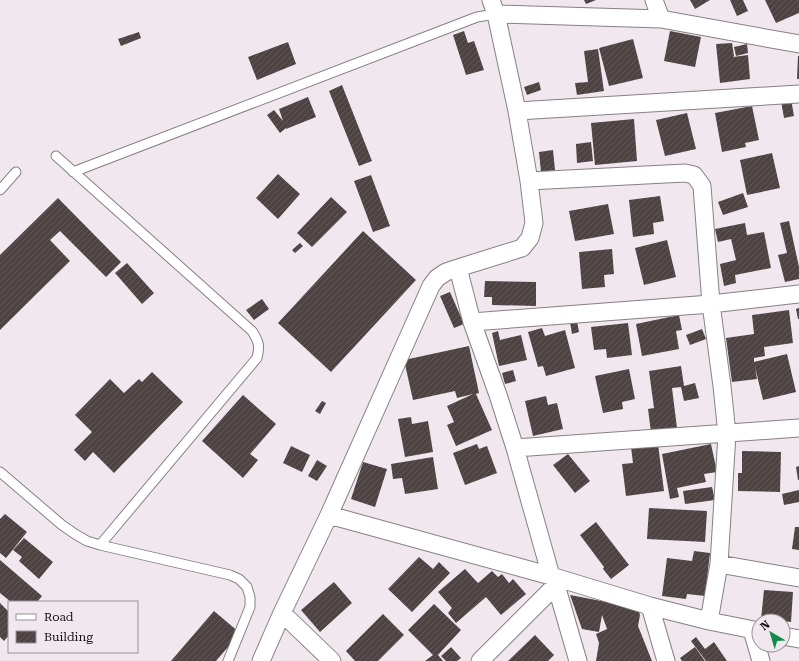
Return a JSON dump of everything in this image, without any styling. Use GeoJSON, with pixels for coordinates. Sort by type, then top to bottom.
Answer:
{"type":"FeatureCollection","features":[{"type":"Feature","properties":{"kind":"street"},"geometry":{"type":"LineString","coordinates":[[654,0],[661,19]]}},
{"type":"Feature","properties":{"kind":"street"},"geometry":{"type":"LineString","coordinates":[[261,661],[282,613],[329,515],[431,286],[446,272],[522,248],[530,238],[534,223],[529,181],[517,111],[493,7],[661,19],[799,44]]}},
{"type":"Feature","properties":{"kind":"street"},"geometry":{"type":"LineString","coordinates":[[517,111],[799,94]]}},
{"type":"Feature","properties":{"kind":"street"},"geometry":{"type":"LineString","coordinates":[[529,181],[685,173],[694,175],[702,186],[711,304],[727,434],[719,564],[709,621]]}},
{"type":"Feature","properties":{"kind":"street"},"geometry":{"type":"LineString","coordinates":[[458,268],[472,322],[515,448],[578,661]]}},
{"type":"Feature","properties":{"kind":"street"},"geometry":{"type":"LineString","coordinates":[[472,322],[711,304],[799,294]]}},
{"type":"Feature","properties":{"kind":"street"},"geometry":{"type":"LineString","coordinates":[[515,448],[799,428]]}},
{"type":"Feature","properties":{"kind":"street"},"geometry":{"type":"LineString","coordinates":[[329,515],[650,606],[709,621],[751,629]]}},
{"type":"Feature","properties":{"kind":"street"},"geometry":{"type":"LineString","coordinates":[[719,564],[799,578]]}},
{"type":"Feature","properties":{"kind":"street"},"geometry":{"type":"LineString","coordinates":[[480,661],[554,580]]}},
{"type":"Feature","properties":{"kind":"street"},"geometry":{"type":"LineString","coordinates":[[650,606],[666,661]]}},
{"type":"Feature","properties":{"kind":"street"},"geometry":{"type":"LineString","coordinates":[[282,613],[332,661]]}},
{"type":"Feature","properties":{"kind":"lane"},"geometry":{"type":"LineString","coordinates":[[73,172],[477,17],[493,7]]}},
{"type":"Feature","properties":{"kind":"lane"},"geometry":{"type":"LineString","coordinates":[[56,156],[252,331],[258,339],[259,349],[257,358],[100,545]]}},
{"type":"Feature","properties":{"kind":"lane"},"geometry":{"type":"LineString","coordinates":[[0,190],[16,172]]}},
{"type":"Feature","properties":{"kind":"lane"},"geometry":{"type":"LineString","coordinates":[[0,472],[68,530],[88,541],[230,575],[239,579],[247,587],[250,597],[250,607],[228,661]]}},
{"type":"Feature","properties":{"kind":"building"},"geometry":{"type":"Polygon","coordinates":[[[584,0],[596,0],[586,4],[584,0]]]}},
{"type":"Feature","properties":{"kind":"building"},"geometry":{"type":"Polygon","coordinates":[[[690,0],[710,0],[695,9],[690,0]]]}},
{"type":"Feature","properties":{"kind":"building"},"geometry":{"type":"Polygon","coordinates":[[[730,0],[743,0],[748,11],[737,16],[730,0]]]}},
{"type":"Feature","properties":{"kind":"building"},"geometry":{"type":"Polygon","coordinates":[[[765,0],[799,0],[799,13],[776,23],[765,0]]]}},
{"type":"Feature","properties":{"kind":"building"},"geometry":{"type":"Polygon","coordinates":[[[464,31],[468,43],[474,41],[484,70],[466,75],[453,35],[464,31]]]}},
{"type":"Feature","properties":{"kind":"building"},"geometry":{"type":"Polygon","coordinates":[[[670,31],[701,37],[695,67],[664,61],[670,31]]]}},
{"type":"Feature","properties":{"kind":"building"},"geometry":{"type":"Polygon","coordinates":[[[139,32],[141,38],[121,46],[118,39],[139,32]]]}},
{"type":"Feature","properties":{"kind":"building"},"geometry":{"type":"Polygon","coordinates":[[[633,39],[643,78],[609,86],[599,48],[633,39]]]}},
{"type":"Feature","properties":{"kind":"building"},"geometry":{"type":"Polygon","coordinates":[[[288,42],[296,64],[257,80],[248,57],[288,42]]]}},
{"type":"Feature","properties":{"kind":"building"},"geometry":{"type":"Polygon","coordinates":[[[732,43],[733,57],[748,55],[750,79],[720,83],[716,44],[732,43]]]}},
{"type":"Feature","properties":{"kind":"building"},"geometry":{"type":"Polygon","coordinates":[[[747,44],[748,53],[736,56],[734,47],[747,44]]]}},
{"type":"Feature","properties":{"kind":"building"},"geometry":{"type":"Polygon","coordinates":[[[598,49],[604,91],[577,95],[575,83],[588,82],[584,51],[598,49]]]}},
{"type":"Feature","properties":{"kind":"building"},"geometry":{"type":"Polygon","coordinates":[[[798,56],[799,79],[797,79],[798,56]]]}},
{"type":"Feature","properties":{"kind":"building"},"geometry":{"type":"Polygon","coordinates":[[[539,82],[541,90],[527,95],[524,87],[539,82]]]}},
{"type":"Feature","properties":{"kind":"building"},"geometry":{"type":"Polygon","coordinates":[[[342,85],[372,161],[359,166],[329,91],[342,85]]]}},
{"type":"Feature","properties":{"kind":"building"},"geometry":{"type":"Polygon","coordinates":[[[308,97],[316,117],[286,128],[280,133],[267,115],[274,110],[283,121],[279,109],[308,97]]]}},
{"type":"Feature","properties":{"kind":"building"},"geometry":{"type":"Polygon","coordinates":[[[791,99],[794,116],[784,118],[781,101],[791,99]]]}},
{"type":"Feature","properties":{"kind":"building"},"geometry":{"type":"Polygon","coordinates":[[[752,106],[759,140],[745,143],[746,147],[722,152],[715,113],[752,106]]]}},
{"type":"Feature","properties":{"kind":"building"},"geometry":{"type":"Polygon","coordinates":[[[687,113],[696,149],[665,156],[656,120],[687,113]]]}},
{"type":"Feature","properties":{"kind":"building"},"geometry":{"type":"Polygon","coordinates":[[[634,119],[637,161],[595,165],[591,123],[634,119]]]}},
{"type":"Feature","properties":{"kind":"building"},"geometry":{"type":"Polygon","coordinates":[[[591,142],[593,161],[577,163],[576,144],[591,142]]]}},
{"type":"Feature","properties":{"kind":"building"},"geometry":{"type":"Polygon","coordinates":[[[553,150],[555,170],[541,172],[539,152],[553,150]]]}},
{"type":"Feature","properties":{"kind":"building"},"geometry":{"type":"Polygon","coordinates":[[[772,153],[780,188],[747,195],[740,160],[772,153]]]}},
{"type":"Feature","properties":{"kind":"building"},"geometry":{"type":"Polygon","coordinates":[[[278,174],[300,194],[278,219],[256,198],[278,174]]]}},
{"type":"Feature","properties":{"kind":"building"},"geometry":{"type":"Polygon","coordinates":[[[371,175],[390,226],[373,232],[354,181],[371,175]]]}},
{"type":"Feature","properties":{"kind":"building"},"geometry":{"type":"Polygon","coordinates":[[[743,193],[748,207],[723,215],[718,202],[743,193]]]}},
{"type":"Feature","properties":{"kind":"building"},"geometry":{"type":"Polygon","coordinates":[[[660,196],[664,221],[653,223],[654,234],[633,237],[629,200],[660,196]]]}},
{"type":"Feature","properties":{"kind":"building"},"geometry":{"type":"Polygon","coordinates":[[[331,197],[347,212],[312,247],[297,233],[331,197]]]}},
{"type":"Feature","properties":{"kind":"building"},"geometry":{"type":"Polygon","coordinates":[[[58,198],[121,262],[106,277],[60,231],[50,240],[70,261],[0,330],[0,255],[58,198]]]}},
{"type":"Feature","properties":{"kind":"building"},"geometry":{"type":"Polygon","coordinates":[[[608,204],[614,234],[575,241],[569,211],[608,204]]]}},
{"type":"Feature","properties":{"kind":"building"},"geometry":{"type":"Polygon","coordinates":[[[789,221],[799,267],[799,279],[785,282],[778,255],[787,253],[780,223],[789,221]]]}},
{"type":"Feature","properties":{"kind":"building"},"geometry":{"type":"Polygon","coordinates":[[[745,223],[747,235],[764,232],[771,268],[735,275],[736,283],[724,286],[720,264],[736,260],[731,239],[718,242],[715,229],[745,223]]]}},
{"type":"Feature","properties":{"kind":"building"},"geometry":{"type":"Polygon","coordinates":[[[363,231],[416,280],[331,372],[278,323],[363,231]]]}},
{"type":"Feature","properties":{"kind":"building"},"geometry":{"type":"Polygon","coordinates":[[[667,240],[676,277],[644,285],[635,248],[667,240]]]}},
{"type":"Feature","properties":{"kind":"building"},"geometry":{"type":"Polygon","coordinates":[[[300,243],[303,246],[295,253],[292,250],[300,243]]]}},
{"type":"Feature","properties":{"kind":"building"},"geometry":{"type":"Polygon","coordinates":[[[612,249],[614,274],[604,275],[605,287],[582,289],[579,252],[612,249]]]}},
{"type":"Feature","properties":{"kind":"building"},"geometry":{"type":"Polygon","coordinates":[[[127,263],[154,293],[142,304],[115,273],[127,263]]]}},
{"type":"Feature","properties":{"kind":"building"},"geometry":{"type":"Polygon","coordinates":[[[485,281],[536,282],[536,306],[492,305],[492,297],[484,297],[485,281]]]}},
{"type":"Feature","properties":{"kind":"building"},"geometry":{"type":"Polygon","coordinates":[[[450,292],[464,324],[454,328],[440,296],[450,292]]]}},
{"type":"Feature","properties":{"kind":"building"},"geometry":{"type":"Polygon","coordinates":[[[262,299],[269,309],[254,320],[246,310],[262,299]]]}},
{"type":"Feature","properties":{"kind":"building"},"geometry":{"type":"Polygon","coordinates":[[[799,308],[799,319],[798,319],[796,309],[799,308]]]}},
{"type":"Feature","properties":{"kind":"building"},"geometry":{"type":"Polygon","coordinates":[[[789,310],[793,343],[764,347],[765,356],[754,358],[754,362],[787,354],[796,392],[763,400],[755,367],[757,379],[732,382],[726,338],[754,334],[752,315],[789,310]]]}},
{"type":"Feature","properties":{"kind":"building"},"geometry":{"type":"Polygon","coordinates":[[[679,315],[682,330],[676,331],[679,349],[642,356],[636,324],[679,315]]]}},
{"type":"Feature","properties":{"kind":"building"},"geometry":{"type":"Polygon","coordinates":[[[577,321],[579,332],[572,334],[570,322],[577,321]]]}},
{"type":"Feature","properties":{"kind":"building"},"geometry":{"type":"Polygon","coordinates":[[[628,323],[632,355],[607,358],[606,349],[594,350],[591,327],[628,323]]]}},
{"type":"Feature","properties":{"kind":"building"},"geometry":{"type":"Polygon","coordinates":[[[542,328],[545,336],[565,330],[575,368],[546,376],[543,366],[538,367],[528,332],[542,328]]]}},
{"type":"Feature","properties":{"kind":"building"},"geometry":{"type":"Polygon","coordinates":[[[702,329],[706,339],[690,345],[686,335],[702,329]]]}},
{"type":"Feature","properties":{"kind":"building"},"geometry":{"type":"Polygon","coordinates":[[[498,331],[500,340],[521,335],[527,360],[499,366],[492,333],[498,331]]]}},
{"type":"Feature","properties":{"kind":"building"},"geometry":{"type":"Polygon","coordinates":[[[469,346],[479,393],[476,394],[492,430],[456,446],[447,425],[454,422],[447,406],[473,394],[457,398],[455,391],[413,400],[404,360],[469,346]]]}},
{"type":"Feature","properties":{"kind":"building"},"geometry":{"type":"Polygon","coordinates":[[[681,366],[684,386],[695,383],[699,398],[684,401],[681,387],[672,388],[677,428],[651,432],[648,409],[654,408],[649,371],[681,366]]]}},
{"type":"Feature","properties":{"kind":"building"},"geometry":{"type":"Polygon","coordinates":[[[629,369],[635,399],[622,402],[623,409],[603,413],[595,376],[629,369]]]}},
{"type":"Feature","properties":{"kind":"building"},"geometry":{"type":"Polygon","coordinates":[[[513,370],[516,381],[505,384],[502,373],[513,370]]]}},
{"type":"Feature","properties":{"kind":"building"},"geometry":{"type":"Polygon","coordinates":[[[152,372],[183,402],[114,473],[93,452],[85,461],[74,450],[92,432],[75,415],[110,379],[124,393],[139,379],[142,382],[152,372]]]}},
{"type":"Feature","properties":{"kind":"building"},"geometry":{"type":"Polygon","coordinates":[[[243,395],[276,424],[250,454],[258,460],[243,478],[202,441],[243,395]]]}},
{"type":"Feature","properties":{"kind":"building"},"geometry":{"type":"Polygon","coordinates":[[[546,396],[548,405],[557,403],[563,429],[533,436],[525,401],[546,396]]]}},
{"type":"Feature","properties":{"kind":"building"},"geometry":{"type":"Polygon","coordinates":[[[322,401],[326,403],[320,414],[315,411],[322,401]]]}},
{"type":"Feature","properties":{"kind":"building"},"geometry":{"type":"Polygon","coordinates":[[[411,417],[412,424],[428,421],[433,452],[405,457],[398,419],[411,417]]]}},
{"type":"Feature","properties":{"kind":"building"},"geometry":{"type":"Polygon","coordinates":[[[477,444],[479,449],[487,446],[497,473],[465,485],[453,453],[477,444]]]}},
{"type":"Feature","properties":{"kind":"building"},"geometry":{"type":"Polygon","coordinates":[[[658,444],[664,491],[626,496],[622,464],[633,463],[631,447],[658,444]]]}},
{"type":"Feature","properties":{"kind":"building"},"geometry":{"type":"Polygon","coordinates":[[[711,444],[717,472],[704,474],[706,482],[677,488],[679,497],[670,499],[662,454],[711,444]]]}},
{"type":"Feature","properties":{"kind":"building"},"geometry":{"type":"Polygon","coordinates":[[[291,446],[310,455],[302,472],[283,463],[291,446]]]}},
{"type":"Feature","properties":{"kind":"building"},"geometry":{"type":"Polygon","coordinates":[[[742,451],[781,452],[780,492],[738,491],[738,473],[742,473],[742,451]]]}},
{"type":"Feature","properties":{"kind":"building"},"geometry":{"type":"Polygon","coordinates":[[[568,454],[590,481],[575,493],[553,465],[568,454]]]}},
{"type":"Feature","properties":{"kind":"building"},"geometry":{"type":"Polygon","coordinates":[[[433,457],[438,489],[405,494],[402,478],[393,479],[391,464],[433,457]]]}},
{"type":"Feature","properties":{"kind":"building"},"geometry":{"type":"Polygon","coordinates":[[[317,460],[327,466],[317,481],[308,476],[317,460]]]}},
{"type":"Feature","properties":{"kind":"building"},"geometry":{"type":"Polygon","coordinates":[[[363,462],[387,469],[375,507],[351,499],[363,462]]]}},
{"type":"Feature","properties":{"kind":"building"},"geometry":{"type":"Polygon","coordinates":[[[799,466],[799,480],[798,480],[796,467],[799,466]]]}},
{"type":"Feature","properties":{"kind":"building"},"geometry":{"type":"Polygon","coordinates":[[[712,487],[715,500],[685,504],[683,491],[712,487]]]}},
{"type":"Feature","properties":{"kind":"building"},"geometry":{"type":"Polygon","coordinates":[[[799,490],[799,502],[784,505],[782,494],[799,490]]]}},
{"type":"Feature","properties":{"kind":"building"},"geometry":{"type":"Polygon","coordinates":[[[649,508],[707,511],[705,542],[647,539],[649,508]]]}},
{"type":"Feature","properties":{"kind":"building"},"geometry":{"type":"Polygon","coordinates":[[[5,514],[27,532],[6,558],[0,553],[0,519],[5,514]]]}},
{"type":"Feature","properties":{"kind":"building"},"geometry":{"type":"Polygon","coordinates":[[[596,522],[629,565],[611,579],[580,535],[596,522]]]}},
{"type":"Feature","properties":{"kind":"building"},"geometry":{"type":"Polygon","coordinates":[[[795,527],[799,527],[799,550],[792,549],[795,527]]]}},
{"type":"Feature","properties":{"kind":"building"},"geometry":{"type":"Polygon","coordinates":[[[24,538],[53,562],[39,579],[19,561],[22,557],[13,550],[24,538]]]}},
{"type":"Feature","properties":{"kind":"building"},"geometry":{"type":"Polygon","coordinates":[[[694,551],[710,553],[705,596],[687,594],[686,599],[662,596],[667,558],[692,561],[694,551]]]}},
{"type":"Feature","properties":{"kind":"building"},"geometry":{"type":"Polygon","coordinates":[[[419,557],[433,569],[439,562],[450,573],[412,612],[388,589],[419,557]]]}},
{"type":"Feature","properties":{"kind":"building"},"geometry":{"type":"Polygon","coordinates":[[[0,560],[42,596],[38,601],[10,601],[0,593],[0,560]]]}},
{"type":"Feature","properties":{"kind":"building"},"geometry":{"type":"Polygon","coordinates":[[[465,569],[478,583],[492,571],[498,577],[502,574],[509,583],[513,579],[526,594],[501,615],[486,597],[456,623],[448,613],[452,608],[438,592],[465,569]]]}},
{"type":"Feature","properties":{"kind":"building"},"geometry":{"type":"Polygon","coordinates":[[[334,582],[352,603],[320,632],[301,610],[334,582]]]}},
{"type":"Feature","properties":{"kind":"building"},"geometry":{"type":"Polygon","coordinates":[[[764,590],[793,592],[791,622],[791,613],[762,613],[764,590]]]}},
{"type":"Feature","properties":{"kind":"building"},"geometry":{"type":"Polygon","coordinates":[[[570,595],[638,608],[640,615],[638,626],[652,661],[596,661],[599,643],[596,634],[607,629],[602,615],[599,632],[582,629],[570,595]]]}},
{"type":"Feature","properties":{"kind":"building"},"geometry":{"type":"Polygon","coordinates":[[[0,603],[8,611],[8,636],[4,641],[0,637],[0,603]]]}},
{"type":"Feature","properties":{"kind":"building"},"geometry":{"type":"Polygon","coordinates":[[[434,604],[461,630],[438,655],[443,661],[425,661],[433,655],[408,630],[434,604]]]}},
{"type":"Feature","properties":{"kind":"building"},"geometry":{"type":"Polygon","coordinates":[[[214,611],[240,633],[216,661],[171,661],[214,611]]]}},
{"type":"Feature","properties":{"kind":"building"},"geometry":{"type":"Polygon","coordinates":[[[383,614],[404,635],[378,661],[355,661],[346,651],[383,614]]]}},
{"type":"Feature","properties":{"kind":"building"},"geometry":{"type":"Polygon","coordinates":[[[535,635],[554,655],[548,661],[508,661],[535,635]]]}},
{"type":"Feature","properties":{"kind":"building"},"geometry":{"type":"Polygon","coordinates":[[[696,637],[705,649],[714,642],[727,661],[706,661],[691,641],[696,637]]]}},
{"type":"Feature","properties":{"kind":"building"},"geometry":{"type":"Polygon","coordinates":[[[451,647],[461,658],[457,661],[446,661],[441,656],[451,647]]]}},
{"type":"Feature","properties":{"kind":"building"},"geometry":{"type":"Polygon","coordinates":[[[695,647],[705,661],[682,661],[680,658],[695,647]]]}}]}
